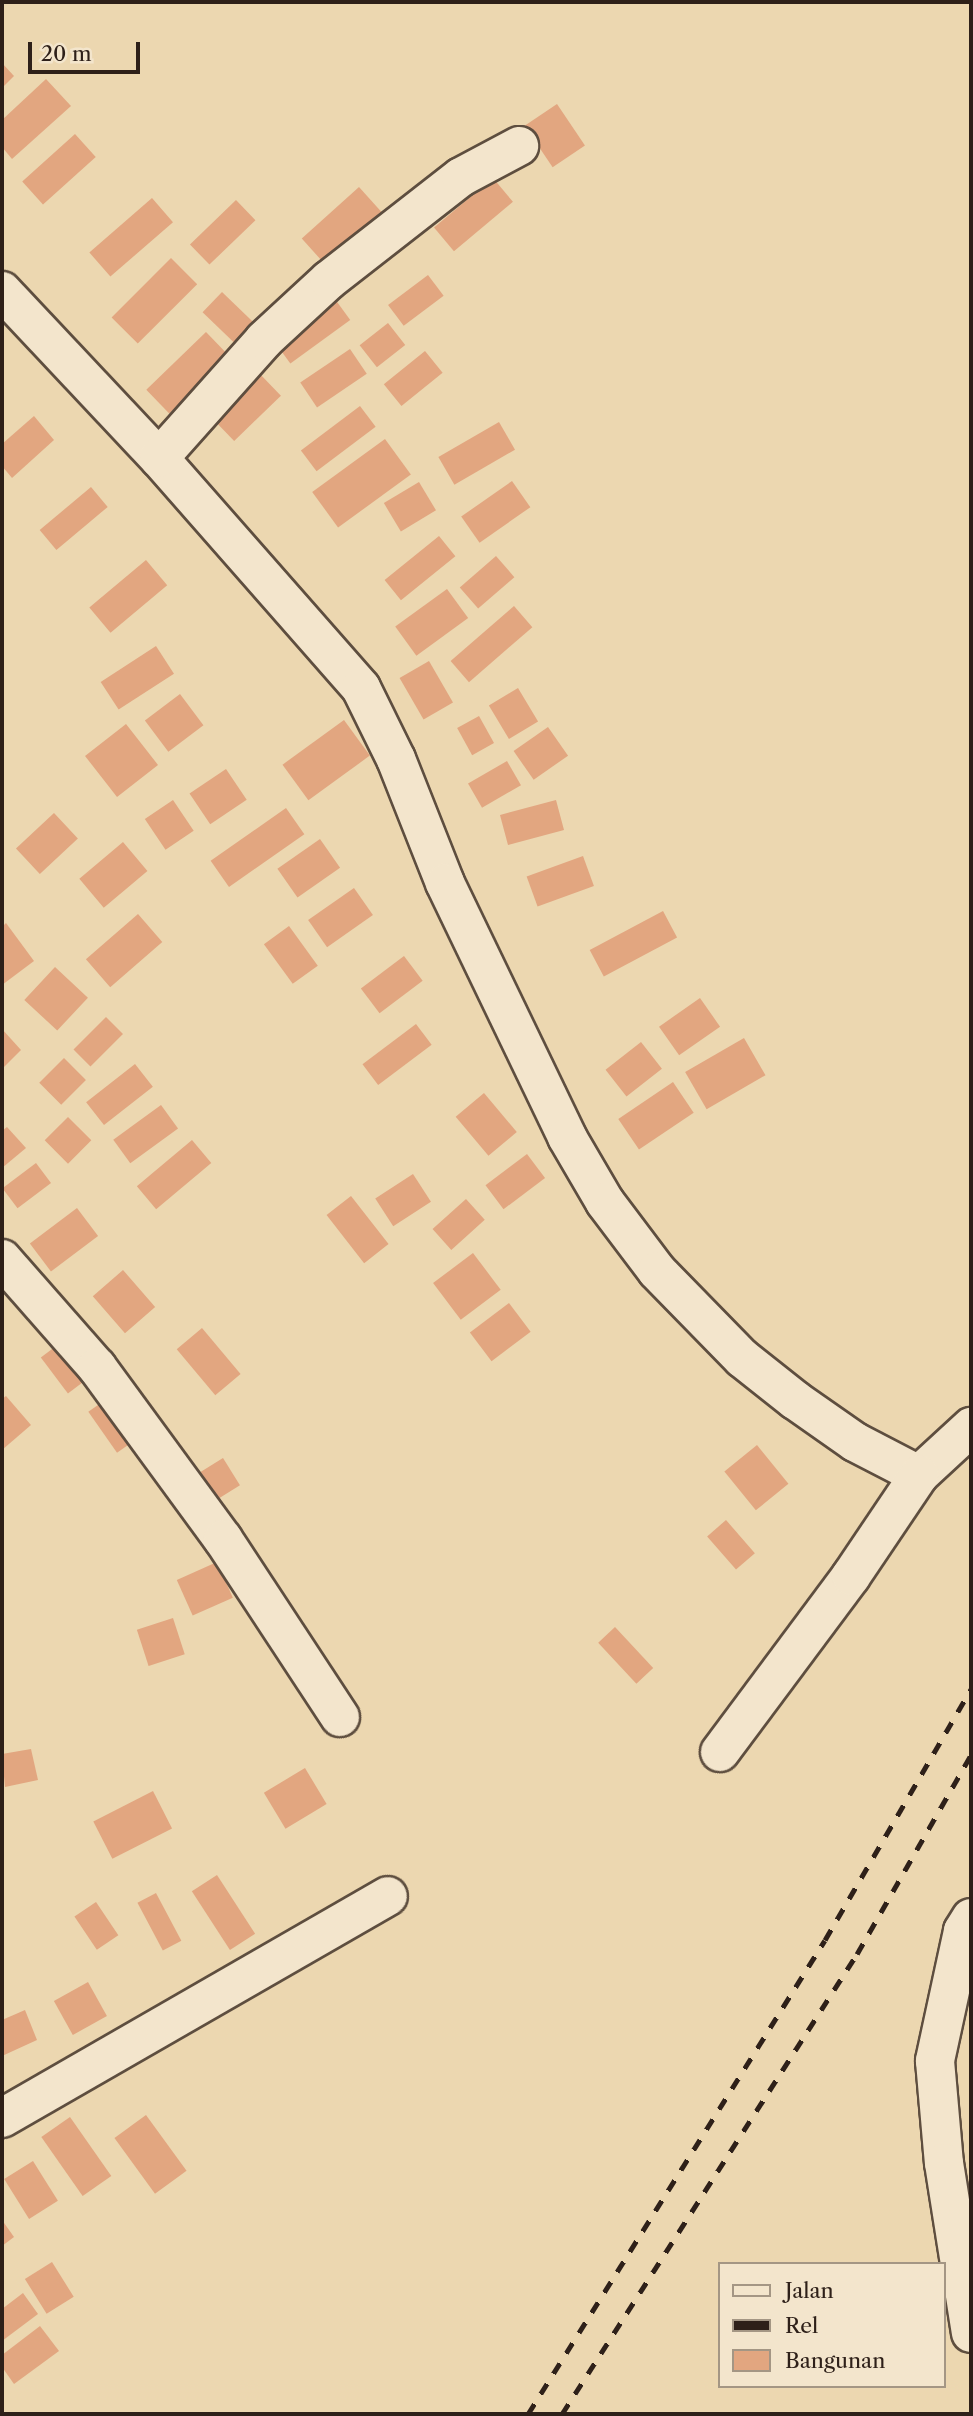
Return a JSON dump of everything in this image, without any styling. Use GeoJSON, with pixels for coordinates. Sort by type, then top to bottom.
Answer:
{"type":"FeatureCollection","features":[{"type":"Feature","properties":{"kind":"street"},"geometry":{"type":"LineString","coordinates":[[159,458],[264,340],[329,280],[461,177],[519,146]]}},
{"type":"Feature","properties":{"kind":"street"},"geometry":{"type":"LineString","coordinates":[[2,291],[159,458],[361,688],[396,759],[445,883],[567,1137],[605,1202],[649,1261],[743,1358],[795,1400],[855,1442],[919,1475]]}},
{"type":"Feature","properties":{"kind":"street"},"geometry":{"type":"LineString","coordinates":[[2,1259],[97,1367],[223,1539],[340,1717]]}},
{"type":"Feature","properties":{"kind":"street"},"geometry":{"type":"LineString","coordinates":[[720,1752],[919,1475],[971,1427]]}},
{"type":"Feature","properties":{"kind":"street"},"geometry":{"type":"LineString","coordinates":[[2,2118],[388,1896]]}},
{"type":"Feature","properties":{"kind":"street"},"geometry":{"type":"LineString","coordinates":[[971,1917],[963,1931],[934,2061],[944,2163],[971,2333]]}},
{"type":"Feature","properties":{"kind":"building"},"geometry":{"type":"Polygon","coordinates":[[[2,63],[14,76],[2,88],[2,63]]]}},
{"type":"Feature","properties":{"kind":"building"},"geometry":{"type":"Polygon","coordinates":[[[46,79],[71,106],[12,159],[2,147],[2,120],[46,79]]]}},
{"type":"Feature","properties":{"kind":"building"},"geometry":{"type":"Polygon","coordinates":[[[557,104],[585,145],[553,167],[525,126],[557,104]]]}},
{"type":"Feature","properties":{"kind":"building"},"geometry":{"type":"Polygon","coordinates":[[[75,134],[96,157],[43,205],[22,182],[75,134]]]}},
{"type":"Feature","properties":{"kind":"building"},"geometry":{"type":"Polygon","coordinates":[[[493,178],[513,202],[454,251],[434,227],[493,178]]]}},
{"type":"Feature","properties":{"kind":"building"},"geometry":{"type":"Polygon","coordinates":[[[359,187],[384,215],[327,267],[302,239],[359,187]]]}},
{"type":"Feature","properties":{"kind":"building"},"geometry":{"type":"Polygon","coordinates":[[[152,198],[173,222],[110,277],[89,252],[152,198]]]}},
{"type":"Feature","properties":{"kind":"building"},"geometry":{"type":"Polygon","coordinates":[[[236,200],[255,220],[209,265],[190,244],[236,200]]]}},
{"type":"Feature","properties":{"kind":"building"},"geometry":{"type":"Polygon","coordinates":[[[171,258],[197,284],[138,344],[112,317],[171,258]]]}},
{"type":"Feature","properties":{"kind":"building"},"geometry":{"type":"Polygon","coordinates":[[[428,275],[444,296],[404,326],[388,305],[428,275]]]}},
{"type":"Feature","properties":{"kind":"building"},"geometry":{"type":"Polygon","coordinates":[[[222,292],[259,328],[240,348],[203,312],[222,292]]]}},
{"type":"Feature","properties":{"kind":"building"},"geometry":{"type":"Polygon","coordinates":[[[332,295],[350,320],[290,364],[272,338],[332,295]]]}},
{"type":"Feature","properties":{"kind":"building"},"geometry":{"type":"Polygon","coordinates":[[[388,323],[405,345],[377,367],[360,345],[388,323]]]}},
{"type":"Feature","properties":{"kind":"building"},"geometry":{"type":"Polygon","coordinates":[[[206,332],[229,356],[169,413],[146,390],[206,332]]]}},
{"type":"Feature","properties":{"kind":"building"},"geometry":{"type":"Polygon","coordinates":[[[350,349],[367,374],[317,407],[300,383],[350,349]]]}},
{"type":"Feature","properties":{"kind":"building"},"geometry":{"type":"Polygon","coordinates":[[[425,351],[443,373],[401,406],[384,384],[425,351]]]}},
{"type":"Feature","properties":{"kind":"building"},"geometry":{"type":"Polygon","coordinates":[[[258,372],[281,396],[234,441],[211,417],[258,372]]]}},
{"type":"Feature","properties":{"kind":"building"},"geometry":{"type":"Polygon","coordinates":[[[360,406],[376,427],[317,471],[301,451],[360,406]]]}},
{"type":"Feature","properties":{"kind":"building"},"geometry":{"type":"Polygon","coordinates":[[[34,416],[54,440],[12,478],[2,466],[2,444],[34,416]]]}},
{"type":"Feature","properties":{"kind":"building"},"geometry":{"type":"Polygon","coordinates":[[[499,422],[515,450],[454,485],[438,457],[499,422]]]}},
{"type":"Feature","properties":{"kind":"building"},"geometry":{"type":"Polygon","coordinates":[[[385,439],[411,475],[338,527],[312,492],[385,439]]]}},
{"type":"Feature","properties":{"kind":"building"},"geometry":{"type":"Polygon","coordinates":[[[512,481],[530,507],[480,543],[461,517],[512,481]]]}},
{"type":"Feature","properties":{"kind":"building"},"geometry":{"type":"Polygon","coordinates":[[[419,482],[436,510],[401,531],[384,503],[419,482]]]}},
{"type":"Feature","properties":{"kind":"building"},"geometry":{"type":"Polygon","coordinates":[[[91,487],[108,507],[56,550],[40,530],[91,487]]]}},
{"type":"Feature","properties":{"kind":"building"},"geometry":{"type":"Polygon","coordinates":[[[439,536],[455,556],[401,600],[385,580],[439,536]]]}},
{"type":"Feature","properties":{"kind":"building"},"geometry":{"type":"Polygon","coordinates":[[[496,556],[514,577],[478,609],[460,587],[496,556]]]}},
{"type":"Feature","properties":{"kind":"building"},"geometry":{"type":"Polygon","coordinates":[[[146,560],[167,585],[111,633],[89,608],[146,560]]]}},
{"type":"Feature","properties":{"kind":"building"},"geometry":{"type":"Polygon","coordinates":[[[447,589],[468,618],[416,656],[395,627],[447,589]]]}},
{"type":"Feature","properties":{"kind":"building"},"geometry":{"type":"Polygon","coordinates":[[[514,606],[532,627],[469,682],[451,661],[514,606]]]}},
{"type":"Feature","properties":{"kind":"building"},"geometry":{"type":"Polygon","coordinates":[[[156,646],[174,674],[119,710],[101,682],[156,646]]]}},
{"type":"Feature","properties":{"kind":"building"},"geometry":{"type":"Polygon","coordinates":[[[429,661],[453,703],[424,720],[400,678],[429,661]]]}},
{"type":"Feature","properties":{"kind":"building"},"geometry":{"type":"Polygon","coordinates":[[[518,688],[538,721],[509,739],[489,706],[518,688]]]}},
{"type":"Feature","properties":{"kind":"building"},"geometry":{"type":"Polygon","coordinates":[[[180,694],[203,725],[168,752],[145,720],[180,694]]]}},
{"type":"Feature","properties":{"kind":"building"},"geometry":{"type":"Polygon","coordinates":[[[479,716],[494,743],[472,755],[457,728],[479,716]]]}},
{"type":"Feature","properties":{"kind":"building"},"geometry":{"type":"Polygon","coordinates":[[[344,720],[370,756],[308,800],[283,765],[344,720]]]}},
{"type":"Feature","properties":{"kind":"building"},"geometry":{"type":"Polygon","coordinates":[[[126,724],[158,765],[117,797],[85,756],[126,724]]]}},
{"type":"Feature","properties":{"kind":"building"},"geometry":{"type":"Polygon","coordinates":[[[548,727],[568,756],[534,780],[514,751],[548,727]]]}},
{"type":"Feature","properties":{"kind":"building"},"geometry":{"type":"Polygon","coordinates":[[[507,761],[521,785],[482,808],[468,784],[507,761]]]}},
{"type":"Feature","properties":{"kind":"building"},"geometry":{"type":"Polygon","coordinates":[[[226,769],[247,800],[210,824],[190,794],[226,769]]]}},
{"type":"Feature","properties":{"kind":"building"},"geometry":{"type":"Polygon","coordinates":[[[173,800],[194,831],[166,850],[145,819],[173,800]]]}},
{"type":"Feature","properties":{"kind":"building"},"geometry":{"type":"Polygon","coordinates":[[[556,800],[564,830],[508,845],[500,815],[556,800]]]}},
{"type":"Feature","properties":{"kind":"building"},"geometry":{"type":"Polygon","coordinates":[[[286,808],[304,834],[229,887],[211,861],[286,808]]]}},
{"type":"Feature","properties":{"kind":"building"},"geometry":{"type":"Polygon","coordinates":[[[54,813],[78,839],[40,874],[16,848],[54,813]]]}},
{"type":"Feature","properties":{"kind":"building"},"geometry":{"type":"Polygon","coordinates":[[[320,839],[340,868],[297,897],[277,869],[320,839]]]}},
{"type":"Feature","properties":{"kind":"building"},"geometry":{"type":"Polygon","coordinates":[[[123,842],[147,871],[104,908],[79,879],[123,842]]]}},
{"type":"Feature","properties":{"kind":"building"},"geometry":{"type":"Polygon","coordinates":[[[583,856],[594,886],[538,907],[527,877],[583,856]]]}},
{"type":"Feature","properties":{"kind":"building"},"geometry":{"type":"Polygon","coordinates":[[[354,888],[373,915],[327,947],[308,920],[354,888]]]}},
{"type":"Feature","properties":{"kind":"building"},"geometry":{"type":"Polygon","coordinates":[[[663,911],[677,937],[604,976],[590,950],[663,911]]]}},
{"type":"Feature","properties":{"kind":"building"},"geometry":{"type":"Polygon","coordinates":[[[138,914],[162,942],[110,987],[86,959],[138,914]]]}},
{"type":"Feature","properties":{"kind":"building"},"geometry":{"type":"Polygon","coordinates":[[[6,923],[34,961],[2,985],[2,927],[6,923]]]}},
{"type":"Feature","properties":{"kind":"building"},"geometry":{"type":"Polygon","coordinates":[[[289,926],[318,966],[293,984],[264,944],[289,926]]]}},
{"type":"Feature","properties":{"kind":"building"},"geometry":{"type":"Polygon","coordinates":[[[404,956],[423,981],[380,1013],[361,988],[404,956]]]}},
{"type":"Feature","properties":{"kind":"building"},"geometry":{"type":"Polygon","coordinates":[[[55,967],[88,998],[57,1031],[24,1000],[55,967]]]}},
{"type":"Feature","properties":{"kind":"building"},"geometry":{"type":"Polygon","coordinates":[[[700,998],[720,1027],[679,1055],[659,1027],[700,998]]]}},
{"type":"Feature","properties":{"kind":"building"},"geometry":{"type":"Polygon","coordinates":[[[106,1017],[123,1034],[90,1066],[73,1050],[106,1017]]]}},
{"type":"Feature","properties":{"kind":"building"},"geometry":{"type":"Polygon","coordinates":[[[416,1024],[432,1045],[378,1085],[362,1064],[416,1024]]]}},
{"type":"Feature","properties":{"kind":"building"},"geometry":{"type":"Polygon","coordinates":[[[2,1029],[21,1050],[2,1069],[2,1029]]]}},
{"type":"Feature","properties":{"kind":"building"},"geometry":{"type":"Polygon","coordinates":[[[744,1038],[766,1075],[707,1109],[685,1072],[744,1038]]]}},
{"type":"Feature","properties":{"kind":"building"},"geometry":{"type":"Polygon","coordinates":[[[641,1042],[662,1069],[626,1096],[606,1070],[641,1042]]]}},
{"type":"Feature","properties":{"kind":"building"},"geometry":{"type":"Polygon","coordinates":[[[64,1058],[86,1080],[61,1105],[39,1083],[64,1058]]]}},
{"type":"Feature","properties":{"kind":"building"},"geometry":{"type":"Polygon","coordinates":[[[135,1064],[153,1087],[104,1125],[86,1102],[135,1064]]]}},
{"type":"Feature","properties":{"kind":"building"},"geometry":{"type":"Polygon","coordinates":[[[673,1082],[694,1113],[639,1150],[618,1119],[673,1082]]]}},
{"type":"Feature","properties":{"kind":"building"},"geometry":{"type":"Polygon","coordinates":[[[484,1093],[517,1132],[488,1156],[456,1117],[484,1093]]]}},
{"type":"Feature","properties":{"kind":"building"},"geometry":{"type":"Polygon","coordinates":[[[161,1105],[178,1128],[130,1163],[113,1140],[161,1105]]]}},
{"type":"Feature","properties":{"kind":"building"},"geometry":{"type":"Polygon","coordinates":[[[68,1117],[91,1140],[68,1164],[45,1140],[68,1117]]]}},
{"type":"Feature","properties":{"kind":"building"},"geometry":{"type":"Polygon","coordinates":[[[7,1127],[26,1148],[2,1168],[2,1131],[7,1127]]]}},
{"type":"Feature","properties":{"kind":"building"},"geometry":{"type":"Polygon","coordinates":[[[192,1140],[211,1163],[156,1209],[137,1186],[192,1140]]]}},
{"type":"Feature","properties":{"kind":"building"},"geometry":{"type":"Polygon","coordinates":[[[527,1154],[545,1178],[504,1209],[485,1185],[527,1154]]]}},
{"type":"Feature","properties":{"kind":"building"},"geometry":{"type":"Polygon","coordinates":[[[36,1163],[51,1183],[18,1208],[2,1188],[36,1163]]]}},
{"type":"Feature","properties":{"kind":"building"},"geometry":{"type":"Polygon","coordinates":[[[413,1174],[431,1202],[393,1226],[375,1199],[413,1174]]]}},
{"type":"Feature","properties":{"kind":"building"},"geometry":{"type":"Polygon","coordinates":[[[351,1196],[389,1244],[364,1263],[327,1215],[351,1196]]]}},
{"type":"Feature","properties":{"kind":"building"},"geometry":{"type":"Polygon","coordinates":[[[466,1199],[485,1220],[451,1250],[433,1229],[466,1199]]]}},
{"type":"Feature","properties":{"kind":"building"},"geometry":{"type":"Polygon","coordinates":[[[77,1208],[98,1236],[51,1271],[30,1244],[77,1208]]]}},
{"type":"Feature","properties":{"kind":"building"},"geometry":{"type":"Polygon","coordinates":[[[473,1253],[501,1290],[461,1320],[433,1283],[473,1253]]]}},
{"type":"Feature","properties":{"kind":"building"},"geometry":{"type":"Polygon","coordinates":[[[123,1270],[155,1307],[125,1333],[93,1296],[123,1270]]]}},
{"type":"Feature","properties":{"kind":"building"},"geometry":{"type":"Polygon","coordinates":[[[509,1303],[531,1332],[492,1361],[470,1332],[509,1303]]]}},
{"type":"Feature","properties":{"kind":"building"},"geometry":{"type":"Polygon","coordinates":[[[202,1328],[241,1374],[215,1395],[177,1349],[202,1328]]]}},
{"type":"Feature","properties":{"kind":"building"},"geometry":{"type":"Polygon","coordinates":[[[64,1340],[91,1376],[68,1393],[41,1357],[64,1340]]]}},
{"type":"Feature","properties":{"kind":"building"},"geometry":{"type":"Polygon","coordinates":[[[6,1396],[31,1425],[2,1450],[2,1399],[6,1396]]]}},
{"type":"Feature","properties":{"kind":"building"},"geometry":{"type":"Polygon","coordinates":[[[108,1398],[137,1439],[117,1453],[88,1412],[108,1398]]]}},
{"type":"Feature","properties":{"kind":"building"},"geometry":{"type":"Polygon","coordinates":[[[757,1445],[788,1484],[756,1510],[724,1471],[757,1445]]]}},
{"type":"Feature","properties":{"kind":"building"},"geometry":{"type":"Polygon","coordinates":[[[223,1458],[240,1485],[202,1509],[185,1482],[223,1458]]]}},
{"type":"Feature","properties":{"kind":"building"},"geometry":{"type":"Polygon","coordinates":[[[726,1520],[755,1553],[736,1570],[707,1536],[726,1520]]]}},
{"type":"Feature","properties":{"kind":"building"},"geometry":{"type":"Polygon","coordinates":[[[217,1562],[233,1598],[193,1616],[177,1580],[217,1562]]]}},
{"type":"Feature","properties":{"kind":"building"},"geometry":{"type":"Polygon","coordinates":[[[173,1618],[185,1654],[149,1666],[137,1630],[173,1618]]]}},
{"type":"Feature","properties":{"kind":"building"},"geometry":{"type":"Polygon","coordinates":[[[615,1627],[653,1668],[636,1684],[598,1643],[615,1627]]]}},
{"type":"Feature","properties":{"kind":"building"},"geometry":{"type":"Polygon","coordinates":[[[31,1749],[38,1780],[5,1787],[2,1754],[31,1749]]]}},
{"type":"Feature","properties":{"kind":"building"},"geometry":{"type":"Polygon","coordinates":[[[305,1768],[327,1804],[285,1829],[264,1793],[305,1768]]]}},
{"type":"Feature","properties":{"kind":"building"},"geometry":{"type":"Polygon","coordinates":[[[153,1791],[172,1828],[112,1859],[93,1821],[153,1791]]]}},
{"type":"Feature","properties":{"kind":"building"},"geometry":{"type":"Polygon","coordinates":[[[217,1875],[255,1934],[230,1950],[192,1891],[217,1875]]]}},
{"type":"Feature","properties":{"kind":"building"},"geometry":{"type":"Polygon","coordinates":[[[156,1893],[181,1941],[163,1951],[137,1903],[156,1893]]]}},
{"type":"Feature","properties":{"kind":"building"},"geometry":{"type":"Polygon","coordinates":[[[96,1902],[118,1935],[97,1950],[74,1917],[96,1902]]]}},
{"type":"Feature","properties":{"kind":"building"},"geometry":{"type":"Polygon","coordinates":[[[88,1982],[107,2016],[73,2035],[54,2001],[88,1982]]]}},
{"type":"Feature","properties":{"kind":"building"},"geometry":{"type":"Polygon","coordinates":[[[25,2010],[37,2040],[2,2056],[2,2020],[25,2010]]]}},
{"type":"Feature","properties":{"kind":"building"},"geometry":{"type":"Polygon","coordinates":[[[146,2115],[187,2171],[155,2194],[114,2138],[146,2115]]]}},
{"type":"Feature","properties":{"kind":"building"},"geometry":{"type":"Polygon","coordinates":[[[70,2117],[111,2176],[83,2196],[41,2137],[70,2117]]]}},
{"type":"Feature","properties":{"kind":"building"},"geometry":{"type":"Polygon","coordinates":[[[33,2161],[58,2201],[29,2219],[4,2179],[33,2161]]]}},
{"type":"Feature","properties":{"kind":"building"},"geometry":{"type":"Polygon","coordinates":[[[2,2220],[14,2237],[2,2246],[2,2220]]]}},
{"type":"Feature","properties":{"kind":"building"},"geometry":{"type":"Polygon","coordinates":[[[52,2262],[74,2297],[47,2314],[25,2279],[52,2262]]]}},
{"type":"Feature","properties":{"kind":"building"},"geometry":{"type":"Polygon","coordinates":[[[23,2293],[38,2314],[2,2341],[2,2309],[23,2293]]]}},
{"type":"Feature","properties":{"kind":"building"},"geometry":{"type":"Polygon","coordinates":[[[40,2326],[59,2351],[14,2384],[2,2367],[2,2355],[40,2326]]]}},
{"type":"Feature","properties":{"kind":"railway"},"geometry":{"type":"LineString","coordinates":[[528,2414],[825,1940],[971,1689]]}},
{"type":"Feature","properties":{"kind":"railway"},"geometry":{"type":"LineString","coordinates":[[562,2414],[857,1954],[971,1755]]}}]}
